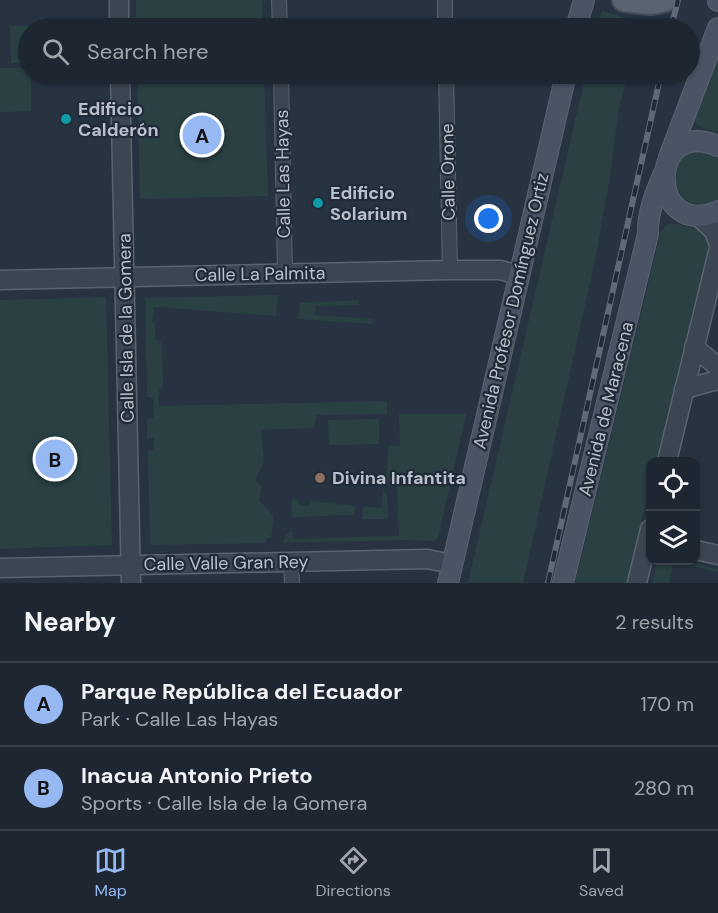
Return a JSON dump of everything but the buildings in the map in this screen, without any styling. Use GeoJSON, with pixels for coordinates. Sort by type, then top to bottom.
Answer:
{"type":"FeatureCollection","features":[{"type":"Feature","properties":{"kind":"main road"},"geometry":{"type":"LineString","coordinates":[[579,18],[584,0]]}},
{"type":"Feature","properties":{"kind":"main road"},"geometry":{"type":"LineString","coordinates":[[624,0],[658,2]]}},
{"type":"Feature","properties":{"kind":"main road","name":"Avenida de Maracena"},"geometry":{"type":"LineString","coordinates":[[700,75],[718,28]]}},
{"type":"Feature","properties":{"kind":"main road","name":"Avenida Profesor Domínguez Ortiz"},"geometry":{"type":"LineString","coordinates":[[448,583],[564,84]]}},
{"type":"Feature","properties":{"kind":"main road","name":"Avenida de Maracena"},"geometry":{"type":"LineString","coordinates":[[563,583],[657,189],[697,84]]}},
{"type":"Feature","properties":{"kind":"main road"},"geometry":{"type":"LineString","coordinates":[[693,215],[678,208],[667,196],[663,184],[665,167],[675,150],[686,144],[696,141],[718,146]]}},
{"type":"Feature","properties":{"kind":"main road"},"geometry":{"type":"LineString","coordinates":[[648,234],[662,217],[673,213],[693,215],[718,211]]}},
{"type":"Feature","properties":{"kind":"street"},"geometry":{"type":"LineString","coordinates":[[119,0],[119,18]]}},
{"type":"Feature","properties":{"kind":"street"},"geometry":{"type":"LineString","coordinates":[[279,0],[279,18]]}},
{"type":"Feature","properties":{"kind":"street"},"geometry":{"type":"LineString","coordinates":[[445,0],[445,18]]}},
{"type":"Feature","properties":{"kind":"street","name":"Calle Isla de la Gomera"},"geometry":{"type":"LineString","coordinates":[[120,84],[131,574]]}},
{"type":"Feature","properties":{"kind":"street","name":"Calle Las Hayas"},"geometry":{"type":"LineString","coordinates":[[280,84],[285,274]]}},
{"type":"Feature","properties":{"kind":"street","name":"Calle Orone"},"geometry":{"type":"LineString","coordinates":[[446,84],[450,270]]}},
{"type":"Feature","properties":{"kind":"street"},"geometry":{"type":"LineString","coordinates":[[693,215],[714,231],[718,242]]}},
{"type":"Feature","properties":{"kind":"street"},"geometry":{"type":"LineString","coordinates":[[668,457],[718,252]]}},
{"type":"Feature","properties":{"kind":"street","name":"Calle La Palmita"},"geometry":{"type":"LineString","coordinates":[[0,280],[450,270],[500,270],[519,275]]}},
{"type":"Feature","properties":{"kind":"street"},"geometry":{"type":"LineString","coordinates":[[694,347],[718,368]]}},
{"type":"Feature","properties":{"kind":"street"},"geometry":{"type":"LineString","coordinates":[[684,389],[718,380]]}},
{"type":"Feature","properties":{"kind":"street"},"geometry":{"type":"LineString","coordinates":[[637,583],[646,550]]}},
{"type":"Feature","properties":{"kind":"street"},"geometry":{"type":"LineString","coordinates":[[700,551],[718,555]]}},
{"type":"Feature","properties":{"kind":"street","name":"Calle Valle Gran Rey"},"geometry":{"type":"LineString","coordinates":[[0,568],[131,574],[291,562],[427,559],[452,564]]}},
{"type":"Feature","properties":{"kind":"street"},"geometry":{"type":"LineString","coordinates":[[291,562],[292,583]]}},
{"type":"Feature","properties":{"kind":"green space"},"geometry":{"type":"Polygon","coordinates":[[[136,0],[262,0],[263,18],[136,18],[136,0]]]}},
{"type":"Feature","properties":{"kind":"green space"},"geometry":{"type":"Polygon","coordinates":[[[602,11],[627,18],[600,18],[602,11]]]}},
{"type":"Feature","properties":{"kind":"green space"},"geometry":{"type":"Polygon","coordinates":[[[10,26],[18,26],[18,63],[11,63],[10,26]]]}},
{"type":"Feature","properties":{"kind":"green space"},"geometry":{"type":"Polygon","coordinates":[[[718,56],[718,132],[697,124],[694,116],[718,56]]]}},
{"type":"Feature","properties":{"kind":"green space"},"geometry":{"type":"Polygon","coordinates":[[[0,68],[18,68],[18,84],[31,84],[31,111],[0,112],[0,68]]]}},
{"type":"Feature","properties":{"kind":"green space"},"geometry":{"type":"Polygon","coordinates":[[[137,84],[264,84],[268,196],[140,199],[137,84]]]}},
{"type":"Feature","properties":{"kind":"green space"},"geometry":{"type":"Polygon","coordinates":[[[584,84],[625,84],[619,108],[609,183],[594,265],[523,583],[468,583],[584,84]]]}},
{"type":"Feature","properties":{"kind":"green space"},"geometry":{"type":"Polygon","coordinates":[[[689,148],[718,152],[718,205],[708,209],[679,202],[669,172],[689,148]]]}},
{"type":"Feature","properties":{"kind":"green space"},"geometry":{"type":"Polygon","coordinates":[[[672,223],[702,230],[709,235],[710,243],[657,457],[646,457],[646,502],[627,583],[575,583],[661,231],[666,225],[672,223]]]}},
{"type":"Feature","properties":{"kind":"green space"},"geometry":{"type":"Polygon","coordinates":[[[278,295],[276,316],[154,307],[152,323],[155,323],[155,340],[162,341],[163,388],[158,389],[159,406],[387,401],[387,414],[317,415],[314,428],[261,430],[264,461],[255,481],[262,486],[259,500],[274,517],[271,537],[267,538],[266,543],[150,545],[148,451],[154,451],[154,438],[147,438],[147,419],[154,418],[153,397],[147,397],[145,298],[278,295]]]}},
{"type":"Feature","properties":{"kind":"green space"},"geometry":{"type":"Polygon","coordinates":[[[106,297],[112,545],[0,549],[0,300],[106,297]]]}},
{"type":"Feature","properties":{"kind":"green space"},"geometry":{"type":"Polygon","coordinates":[[[359,300],[359,305],[316,306],[315,315],[373,319],[372,324],[298,319],[300,303],[359,300]]]}},
{"type":"Feature","properties":{"kind":"green space"},"geometry":{"type":"Polygon","coordinates":[[[399,414],[466,414],[438,538],[433,541],[283,543],[286,534],[292,531],[293,539],[399,536],[397,487],[385,484],[389,446],[400,446],[399,414]]]}},
{"type":"Feature","properties":{"kind":"green space"},"geometry":{"type":"Polygon","coordinates":[[[379,419],[379,444],[329,445],[328,420],[379,419]]]}},
{"type":"Feature","properties":{"kind":"green space"},"geometry":{"type":"Polygon","coordinates":[[[383,491],[387,494],[388,516],[386,519],[362,519],[363,506],[381,508],[383,491]]]}},
{"type":"Feature","properties":{"kind":"green space"},"geometry":{"type":"Polygon","coordinates":[[[292,499],[298,500],[298,505],[310,506],[311,501],[355,506],[354,515],[291,517],[292,499]]]}},
{"type":"Feature","properties":{"kind":"green space"},"geometry":{"type":"Polygon","coordinates":[[[656,565],[673,565],[669,583],[652,583],[656,565]]]}},
{"type":"Feature","properties":{"kind":"green space"},"geometry":{"type":"Polygon","coordinates":[[[690,565],[718,569],[718,572],[690,565]]]}},
{"type":"Feature","properties":{"kind":"railway"},"geometry":{"type":"LineString","coordinates":[[674,18],[678,0]]}},
{"type":"Feature","properties":{"kind":"railway"},"geometry":{"type":"LineString","coordinates":[[548,583],[659,84]]}},
{"type":"Feature","properties":{"kind":"place","name":"Edificio Calderón"},"geometry":{"type":"Point","coordinates":[66,119]}},
{"type":"Feature","properties":{"kind":"place","name":"Parque República del Ecuador"},"geometry":{"type":"Point","coordinates":[202,135]}},
{"type":"Feature","properties":{"kind":"place","name":"Edificio Solarium"},"geometry":{"type":"Point","coordinates":[318,203]}},
{"type":"Feature","properties":{"kind":"place","name":"Inacua Antonio Prieto"},"geometry":{"type":"Point","coordinates":[55,459]}},
{"type":"Feature","properties":{"kind":"place","name":"Divina Infantita"},"geometry":{"type":"Point","coordinates":[320,478]}}]}
